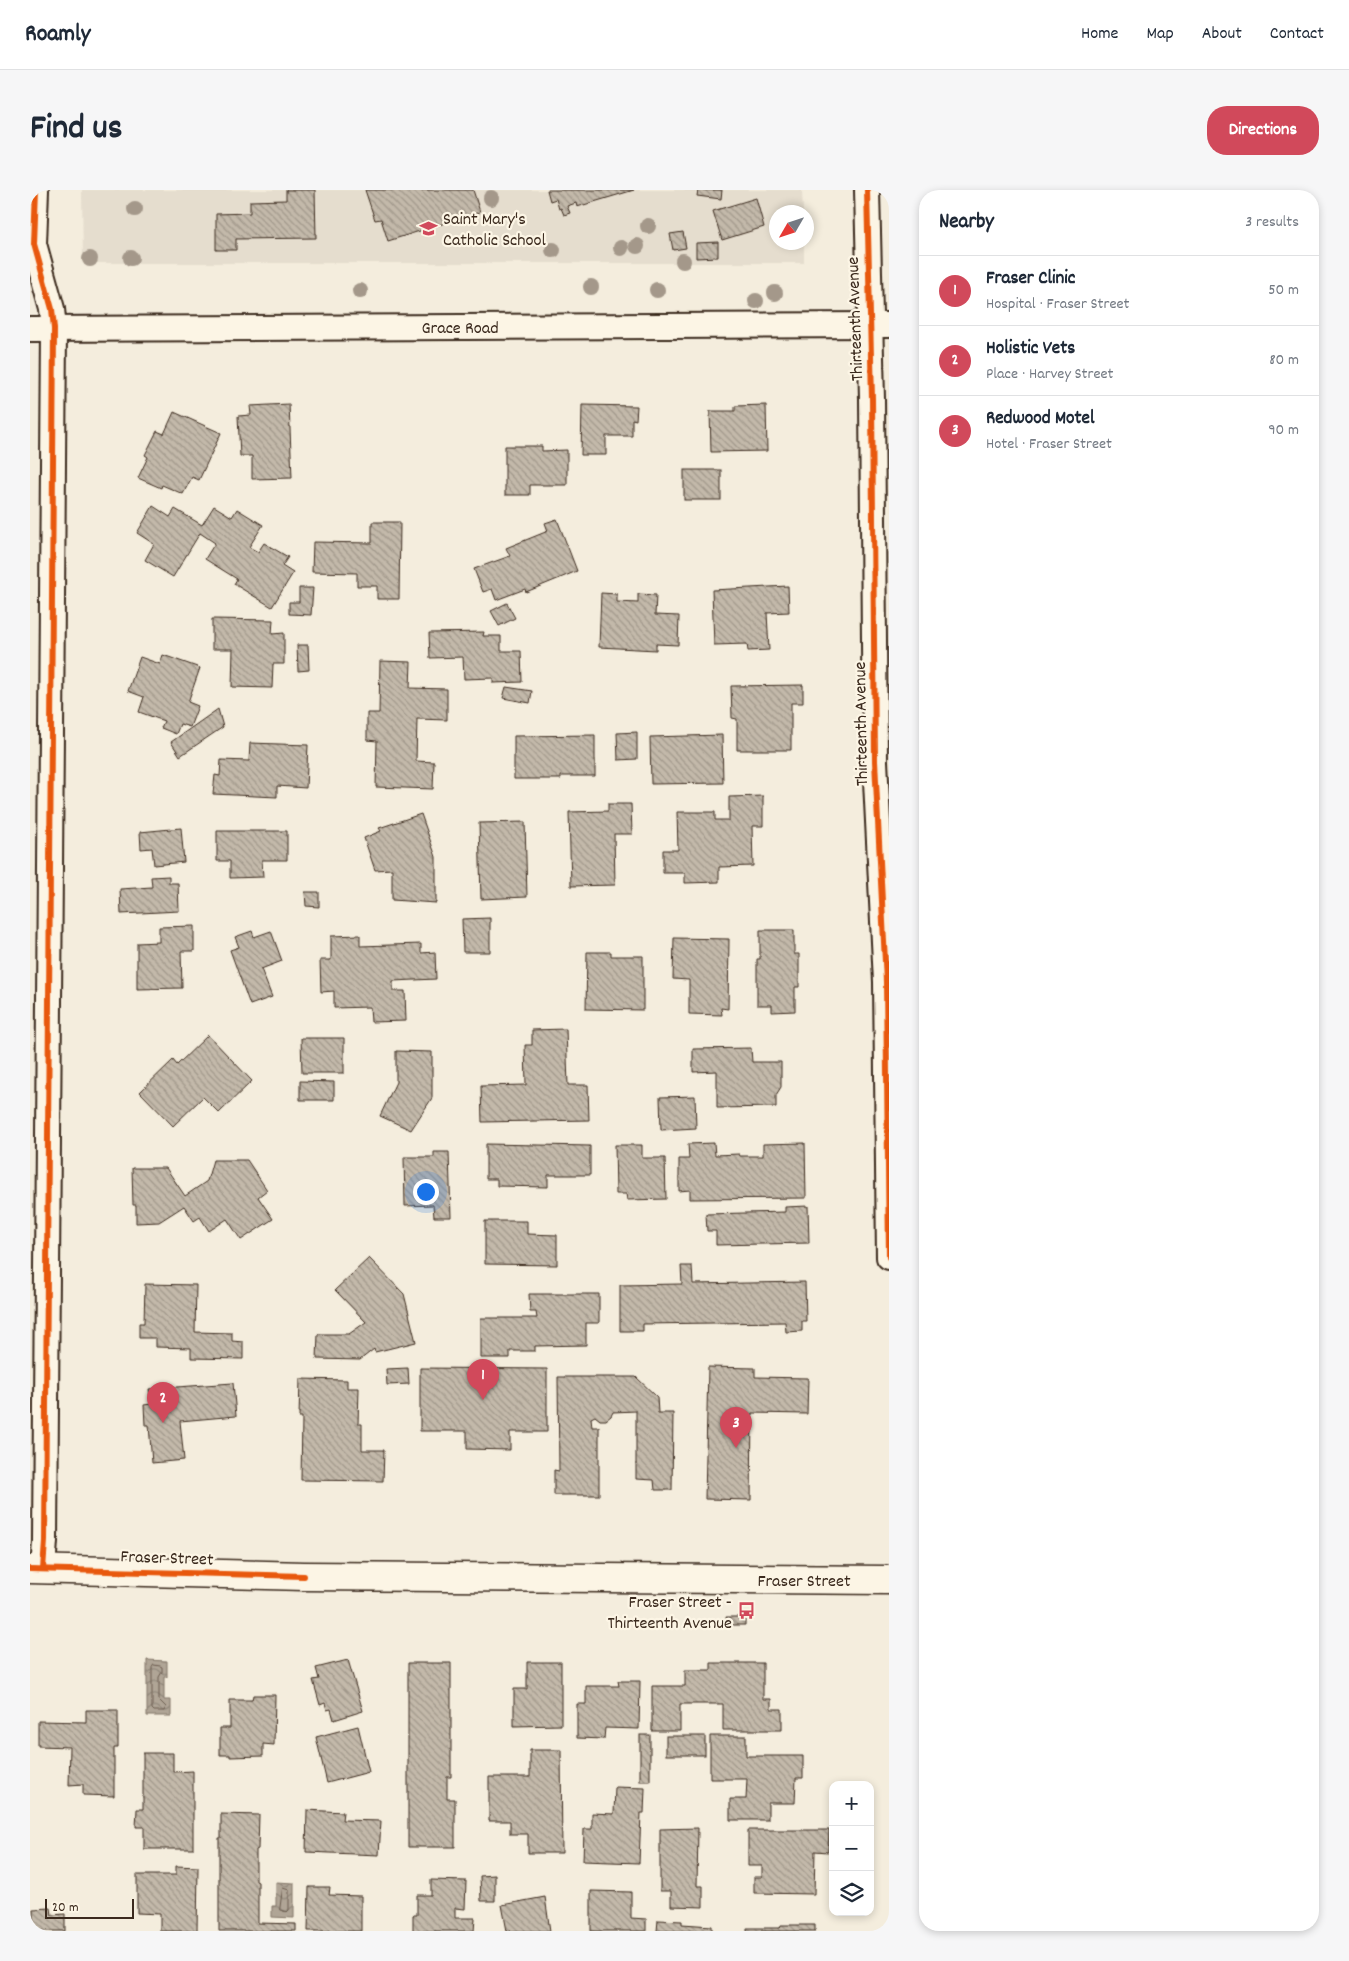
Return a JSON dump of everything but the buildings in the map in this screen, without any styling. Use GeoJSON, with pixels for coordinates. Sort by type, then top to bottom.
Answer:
{"type":"FeatureCollection","features":[{"type":"Feature","properties":{"kind":"main road","name":"Fraser Street"},"geometry":{"type":"LineString","coordinates":[[37,1569],[304,1576],[889,1580]]}},
{"type":"Feature","properties":{"kind":"street"},"geometry":{"type":"LineString","coordinates":[[36,190],[34,244],[52,309],[54,329],[45,1541],[37,1569]]}},
{"type":"Feature","properties":{"kind":"street","name":"Thirteenth Avenue"},"geometry":{"type":"LineString","coordinates":[[867,190],[879,325],[872,399],[875,761],[886,982],[889,1257]]}},
{"type":"Feature","properties":{"kind":"street","name":"Grace Road"},"geometry":{"type":"LineString","coordinates":[[30,329],[879,325]]}},
{"type":"Feature","properties":{"kind":"shaded area","name":"Saint Mary's Catholic School"},"geometry":{"type":"Polygon","coordinates":[[[82,190],[802,190],[803,205],[769,205],[769,250],[804,250],[804,263],[83,263],[82,190]]]}},
{"type":"Feature","properties":{"kind":"water"},"geometry":{"type":"Polygon","coordinates":[[[147,1660],[167,1661],[167,1677],[164,1677],[164,1700],[171,1700],[171,1716],[147,1716],[147,1660]]]}},
{"type":"Feature","properties":{"kind":"water"},"geometry":{"type":"Polygon","coordinates":[[[276,1882],[294,1883],[294,1918],[272,1917],[272,1906],[276,1906],[276,1882]]]}},
{"type":"Feature","properties":{"kind":"cycle path"},"geometry":{"type":"LineString","coordinates":[[36,190],[34,244],[52,309],[54,329],[45,1541],[43,1569]]}},
{"type":"Feature","properties":{"kind":"cycle path"},"geometry":{"type":"LineString","coordinates":[[867,190],[872,399],[875,761],[886,982],[889,1257]]}},
{"type":"Feature","properties":{"kind":"cycle path"},"geometry":{"type":"LineString","coordinates":[[30,1569],[304,1576]]}},
{"type":"Feature","properties":{"kind":"place","name":"Saint Mary's Catholic School"},"geometry":{"type":"Point","coordinates":[429,228]}},
{"type":"Feature","properties":{"kind":"place","name":"Fraser Clinic"},"geometry":{"type":"Point","coordinates":[483,1400]}},
{"type":"Feature","properties":{"kind":"place","name":"Holistic Vets"},"geometry":{"type":"Point","coordinates":[163,1423]}},
{"type":"Feature","properties":{"kind":"place","name":"Redwood Motel"},"geometry":{"type":"Point","coordinates":[736,1448]}},
{"type":"Feature","properties":{"kind":"place","name":"Fraser Street - Thirteenth Avenue"},"geometry":{"type":"Point","coordinates":[746,1611]}}]}
